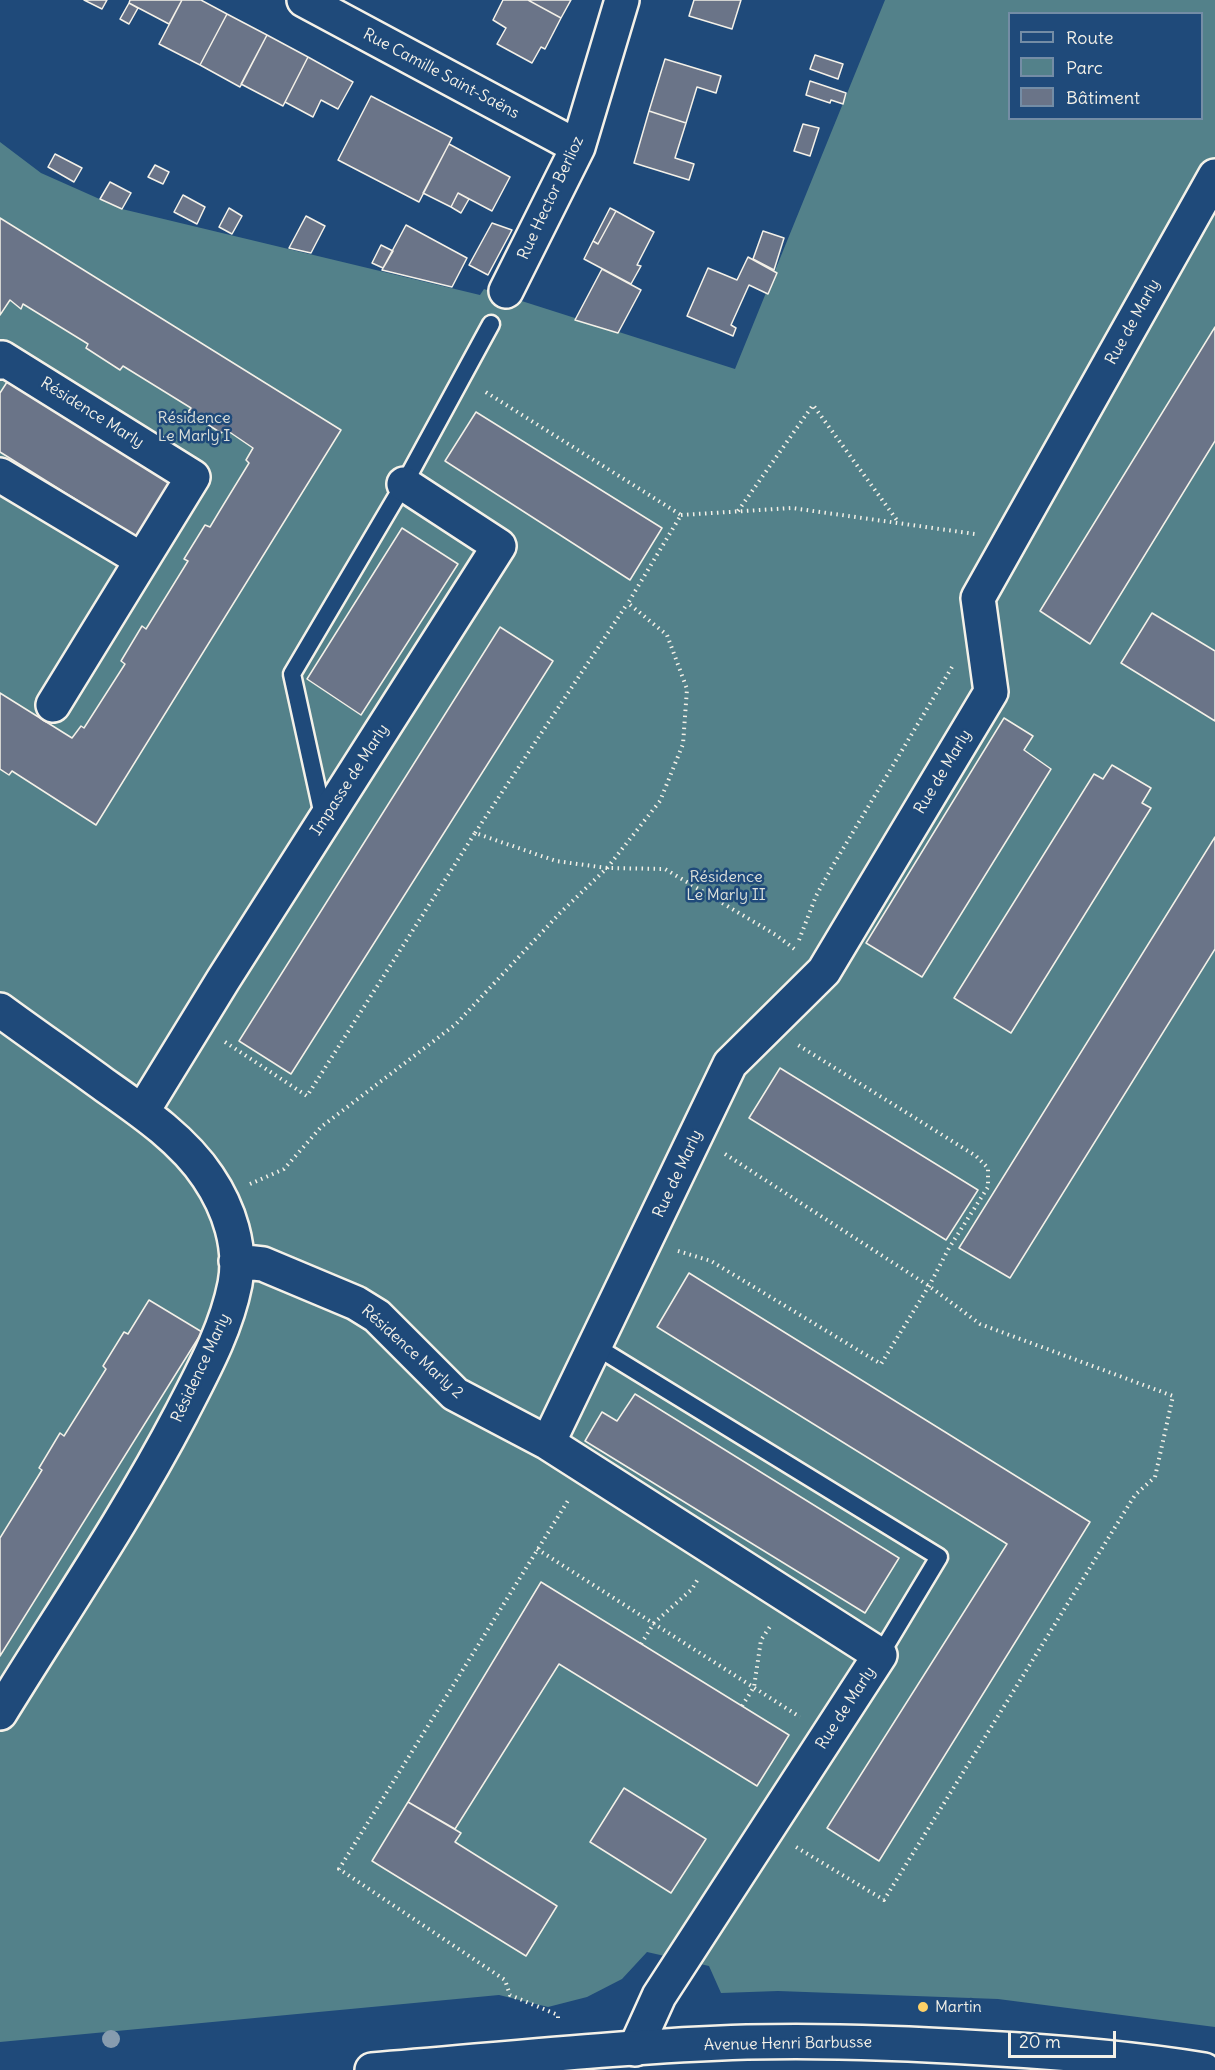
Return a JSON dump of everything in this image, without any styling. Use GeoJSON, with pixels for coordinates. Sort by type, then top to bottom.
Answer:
{"type":"FeatureCollection","features":[{"type":"Feature","properties":{"kind":"street","name":"Rue Camille Saint-Saëns"},"geometry":{"type":"LineString","coordinates":[[304,0],[578,147]]}},
{"type":"Feature","properties":{"kind":"street","name":"Rue Hector Berlioz"},"geometry":{"type":"LineString","coordinates":[[506,291],[578,147],[622,0]]}},
{"type":"Feature","properties":{"kind":"street","name":"Rue de Marly"},"geometry":{"type":"LineString","coordinates":[[635,2049],[659,1996],[880,1655],[548,1443],[730,1064],[825,971],[991,692],[978,598],[1215,176]]}},
{"type":"Feature","properties":{"kind":"street","name":"Résidence Marly"},"geometry":{"type":"LineString","coordinates":[[0,362],[2,358],[193,477],[53,705]]}},
{"type":"Feature","properties":{"kind":"street"},"geometry":{"type":"LineString","coordinates":[[0,475],[142,560]]}},
{"type":"Feature","properties":{"kind":"street","name":"Impasse de Marly"},"geometry":{"type":"LineString","coordinates":[[142,1112],[500,546],[404,484]]}},
{"type":"Feature","properties":{"kind":"street","name":"Résidence Marly"},"geometry":{"type":"LineString","coordinates":[[0,1010],[142,1112],[183,1148],[208,1176],[220,1198],[229,1215],[237,1248],[236,1283],[225,1324],[183,1409],[152,1468],[0,1713]]}},
{"type":"Feature","properties":{"kind":"street","name":"Résidence Marly 2"},"geometry":{"type":"LineString","coordinates":[[236,1261],[263,1264],[356,1303],[377,1316],[455,1394],[548,1443]]}},
{"type":"Feature","properties":{"kind":"street","name":"Avenue Henri Barbusse"},"geometry":{"type":"LineString","coordinates":[[372,2070],[557,2055],[604,2061],[635,2049],[749,2042],[911,2044],[1083,2054],[1204,2070]]}},
{"type":"Feature","properties":{"kind":"lane"},"geometry":{"type":"LineString","coordinates":[[324,821],[292,674],[404,484],[491,324]]}},
{"type":"Feature","properties":{"kind":"lane"},"geometry":{"type":"LineString","coordinates":[[596,1346],[939,1557],[880,1655]]}},
{"type":"Feature","properties":{"kind":"path"},"geometry":{"type":"LineString","coordinates":[[462,377],[681,515],[792,508],[991,536],[1011,541]]}},
{"type":"Feature","properties":{"kind":"path"},"geometry":{"type":"LineString","coordinates":[[738,511],[813,405],[899,524]]}},
{"type":"Feature","properties":{"kind":"path"},"geometry":{"type":"LineString","coordinates":[[196,1024],[307,1096],[475,833],[628,603],[681,515]]}},
{"type":"Feature","properties":{"kind":"path"},"geometry":{"type":"LineString","coordinates":[[220,1198],[284,1169],[321,1127],[456,1024],[560,913],[607,868],[660,801],[683,744],[687,689],[668,635],[628,603]]}},
{"type":"Feature","properties":{"kind":"path"},"geometry":{"type":"LineString","coordinates":[[795,949],[816,896],[832,867],[956,659],[985,649]]}},
{"type":"Feature","properties":{"kind":"path"},"geometry":{"type":"LineString","coordinates":[[475,833],[556,861],[607,868],[665,869],[776,935],[825,971]]}},
{"type":"Feature","properties":{"kind":"path"},"geometry":{"type":"LineString","coordinates":[[646,1240],[711,1261],[881,1364],[929,1286],[949,1248],[988,1187],[988,1168],[976,1156],[768,1027]]}},
{"type":"Feature","properties":{"kind":"path"},"geometry":{"type":"LineString","coordinates":[[696,1136],[929,1286],[980,1323],[1173,1396],[1155,1477],[1135,1495],[884,1900],[768,1830]]}},
{"type":"Feature","properties":{"kind":"path"},"geometry":{"type":"LineString","coordinates":[[557,2055],[558,2015],[510,1995],[505,1980],[339,1869],[588,1469]]}},
{"type":"Feature","properties":{"kind":"path"},"geometry":{"type":"LineString","coordinates":[[537,1550],[829,1735]]}},
{"type":"Feature","properties":{"kind":"path"},"geometry":{"type":"LineString","coordinates":[[641,1644],[654,1623],[692,1589],[716,1551]]}},
{"type":"Feature","properties":{"kind":"path"},"geometry":{"type":"LineString","coordinates":[[742,1706],[754,1687],[761,1640],[790,1597]]}},
{"type":"Feature","properties":{"kind":"green space","name":"Résidence Le Marly II"},"geometry":{"type":"Polygon","coordinates":[[[885,0],[1215,0],[1215,2027],[998,1999],[778,1991],[721,1993],[709,1966],[647,1952],[622,1979],[587,1997],[548,2007],[499,1995],[0,2042],[0,142],[41,173],[122,209],[480,295],[484,289],[735,369],[885,0]]]}},
{"type":"Feature","properties":{"kind":"building"},"geometry":{"type":"Polygon","coordinates":[[[84,0],[107,0],[102,9],[84,0]]]}},
{"type":"Feature","properties":{"kind":"building"},"geometry":{"type":"Polygon","coordinates":[[[130,0],[182,0],[169,24],[129,3],[130,0]]]}},
{"type":"Feature","properties":{"kind":"building"},"geometry":{"type":"Polygon","coordinates":[[[182,0],[201,0],[227,14],[200,65],[159,44],[182,0]]]}},
{"type":"Feature","properties":{"kind":"building"},"geometry":{"type":"Polygon","coordinates":[[[503,0],[528,0],[561,18],[545,49],[541,47],[532,63],[497,44],[506,28],[493,20],[503,0]]]}},
{"type":"Feature","properties":{"kind":"building"},"geometry":{"type":"Polygon","coordinates":[[[528,0],[571,0],[561,18],[528,0]]]}},
{"type":"Feature","properties":{"kind":"building"},"geometry":{"type":"Polygon","coordinates":[[[694,0],[741,0],[732,29],[689,16],[694,0]]]}},
{"type":"Feature","properties":{"kind":"building"},"geometry":{"type":"Polygon","coordinates":[[[129,3],[138,8],[129,24],[120,19],[129,3]]]}},
{"type":"Feature","properties":{"kind":"building"},"geometry":{"type":"Polygon","coordinates":[[[227,14],[267,35],[240,87],[200,65],[227,14]]]}},
{"type":"Feature","properties":{"kind":"building"},"geometry":{"type":"Polygon","coordinates":[[[267,35],[308,57],[283,106],[241,84],[267,35]]]}},
{"type":"Feature","properties":{"kind":"building"},"geometry":{"type":"Polygon","coordinates":[[[815,55],[843,64],[838,79],[810,69],[815,55]]]}},
{"type":"Feature","properties":{"kind":"building"},"geometry":{"type":"Polygon","coordinates":[[[308,57],[353,82],[338,109],[321,100],[313,117],[285,102],[308,57]]]}},
{"type":"Feature","properties":{"kind":"building"},"geometry":{"type":"Polygon","coordinates":[[[665,59],[721,76],[716,93],[697,87],[686,123],[649,111],[665,59]]]}},
{"type":"Feature","properties":{"kind":"building"},"geometry":{"type":"Polygon","coordinates":[[[810,81],[846,93],[843,104],[831,100],[830,103],[806,95],[810,81]]]}},
{"type":"Feature","properties":{"kind":"building"},"geometry":{"type":"Polygon","coordinates":[[[371,96],[452,138],[419,202],[338,160],[371,96]]]}},
{"type":"Feature","properties":{"kind":"building"},"geometry":{"type":"Polygon","coordinates":[[[649,111],[686,123],[675,158],[694,164],[689,180],[634,163],[649,111]]]}},
{"type":"Feature","properties":{"kind":"building"},"geometry":{"type":"Polygon","coordinates":[[[803,124],[819,128],[810,156],[794,151],[803,124]]]}},
{"type":"Feature","properties":{"kind":"building"},"geometry":{"type":"Polygon","coordinates":[[[449,144],[510,177],[492,211],[458,193],[451,207],[423,193],[449,144]]]}},
{"type":"Feature","properties":{"kind":"building"},"geometry":{"type":"Polygon","coordinates":[[[55,154],[82,168],[74,182],[48,167],[55,154]]]}},
{"type":"Feature","properties":{"kind":"building"},"geometry":{"type":"Polygon","coordinates":[[[155,165],[169,172],[163,184],[148,177],[155,165]]]}},
{"type":"Feature","properties":{"kind":"building"},"geometry":{"type":"Polygon","coordinates":[[[110,182],[131,193],[122,209],[100,199],[110,182]]]}},
{"type":"Feature","properties":{"kind":"building"},"geometry":{"type":"Polygon","coordinates":[[[458,193],[469,199],[461,213],[451,207],[458,193]]]}},
{"type":"Feature","properties":{"kind":"building"},"geometry":{"type":"Polygon","coordinates":[[[183,195],[205,207],[197,224],[174,212],[183,195]]]}},
{"type":"Feature","properties":{"kind":"building"},"geometry":{"type":"Polygon","coordinates":[[[229,208],[242,216],[232,234],[219,227],[229,208]]]}},
{"type":"Feature","properties":{"kind":"building"},"geometry":{"type":"Polygon","coordinates":[[[610,208],[616,211],[598,244],[593,241],[610,208]]]}},
{"type":"Feature","properties":{"kind":"building"},"geometry":{"type":"Polygon","coordinates":[[[616,211],[654,232],[637,265],[641,266],[631,284],[584,259],[593,241],[598,244],[616,211]]]}},
{"type":"Feature","properties":{"kind":"building"},"geometry":{"type":"Polygon","coordinates":[[[306,216],[325,226],[311,253],[289,248],[306,216]]]}},
{"type":"Feature","properties":{"kind":"building"},"geometry":{"type":"Polygon","coordinates":[[[0,218],[341,430],[96,825],[12,771],[9,775],[0,769],[0,693],[72,738],[81,726],[84,728],[125,664],[121,661],[142,626],[146,629],[188,561],[184,559],[205,525],[210,527],[249,463],[246,460],[253,448],[225,429],[221,433],[188,412],[191,408],[123,366],[120,370],[86,348],[88,344],[23,304],[21,309],[10,300],[0,315],[0,218]]]}},
{"type":"Feature","properties":{"kind":"building"},"geometry":{"type":"Polygon","coordinates":[[[492,223],[512,230],[488,275],[469,265],[492,223]]]}},
{"type":"Feature","properties":{"kind":"building"},"geometry":{"type":"Polygon","coordinates":[[[406,225],[467,258],[452,287],[382,270],[406,225]]]}},
{"type":"Feature","properties":{"kind":"building"},"geometry":{"type":"Polygon","coordinates":[[[763,231],[784,238],[774,270],[753,259],[763,231]]]}},
{"type":"Feature","properties":{"kind":"building"},"geometry":{"type":"Polygon","coordinates":[[[381,245],[393,251],[383,268],[372,263],[381,245]]]}},
{"type":"Feature","properties":{"kind":"building"},"geometry":{"type":"Polygon","coordinates":[[[748,257],[777,273],[768,294],[749,285],[731,325],[736,328],[733,336],[687,316],[708,268],[737,280],[748,257]]]}},
{"type":"Feature","properties":{"kind":"building"},"geometry":{"type":"Polygon","coordinates":[[[602,269],[641,290],[618,333],[575,320],[602,269]]]}},
{"type":"Feature","properties":{"kind":"building"},"geometry":{"type":"Polygon","coordinates":[[[1215,327],[1215,441],[1090,644],[1040,611],[1215,327]]]}},
{"type":"Feature","properties":{"kind":"building"},"geometry":{"type":"Polygon","coordinates":[[[9,379],[174,483],[139,539],[0,452],[0,393],[9,379]]]}},
{"type":"Feature","properties":{"kind":"building"},"geometry":{"type":"Polygon","coordinates":[[[476,412],[662,528],[630,580],[445,461],[476,412]]]}},
{"type":"Feature","properties":{"kind":"building"},"geometry":{"type":"Polygon","coordinates":[[[402,528],[458,564],[361,715],[307,679],[402,528]]]}},
{"type":"Feature","properties":{"kind":"building"},"geometry":{"type":"Polygon","coordinates":[[[1152,613],[1215,651],[1215,721],[1121,663],[1152,613]]]}},
{"type":"Feature","properties":{"kind":"building"},"geometry":{"type":"Polygon","coordinates":[[[500,627],[553,661],[291,1074],[239,1041],[500,627]]]}},
{"type":"Feature","properties":{"kind":"building"},"geometry":{"type":"Polygon","coordinates":[[[1004,718],[1033,736],[1024,750],[1051,769],[922,977],[866,943],[1004,718]]]}},
{"type":"Feature","properties":{"kind":"building"},"geometry":{"type":"Polygon","coordinates":[[[1112,765],[1151,788],[1142,803],[1151,808],[1011,1033],[954,998],[1094,774],[1103,779],[1112,765]]]}},
{"type":"Feature","properties":{"kind":"building"},"geometry":{"type":"Polygon","coordinates":[[[1215,837],[1215,949],[1010,1278],[959,1248],[1215,837]]]}},
{"type":"Feature","properties":{"kind":"building"},"geometry":{"type":"Polygon","coordinates":[[[780,1068],[978,1190],[946,1240],[749,1118],[780,1068]]]}},
{"type":"Feature","properties":{"kind":"building"},"geometry":{"type":"Polygon","coordinates":[[[689,1273],[1090,1522],[879,1861],[827,1828],[1007,1544],[657,1327],[689,1273]]]}},
{"type":"Feature","properties":{"kind":"building"},"geometry":{"type":"Polygon","coordinates":[[[149,1300],[202,1332],[0,1656],[0,1538],[42,1470],[39,1468],[60,1433],[64,1436],[106,1369],[103,1366],[124,1332],[128,1334],[149,1300]]]}},
{"type":"Feature","properties":{"kind":"building"},"geometry":{"type":"Polygon","coordinates":[[[635,1394],[899,1558],[865,1613],[585,1441],[602,1412],[617,1421],[635,1394]]]}},
{"type":"Feature","properties":{"kind":"building"},"geometry":{"type":"Polygon","coordinates":[[[541,1582],[789,1735],[757,1786],[559,1664],[455,1829],[408,1802],[541,1582]]]}},
{"type":"Feature","properties":{"kind":"building"},"geometry":{"type":"Polygon","coordinates":[[[624,1788],[706,1839],[671,1893],[590,1842],[624,1788]]]}},
{"type":"Feature","properties":{"kind":"building"},"geometry":{"type":"Polygon","coordinates":[[[408,1802],[461,1833],[455,1842],[557,1906],[526,1956],[372,1861],[408,1802]]]}},
{"type":"Feature","properties":{"kind":"place","name":"Martin"},"geometry":{"type":"Point","coordinates":[923,2007]}},
{"type":"Feature","properties":{"kind":"park label","name":"Résidence Le Marly I"},"geometry":{"type":"Point","coordinates":[194,427]}}]}
